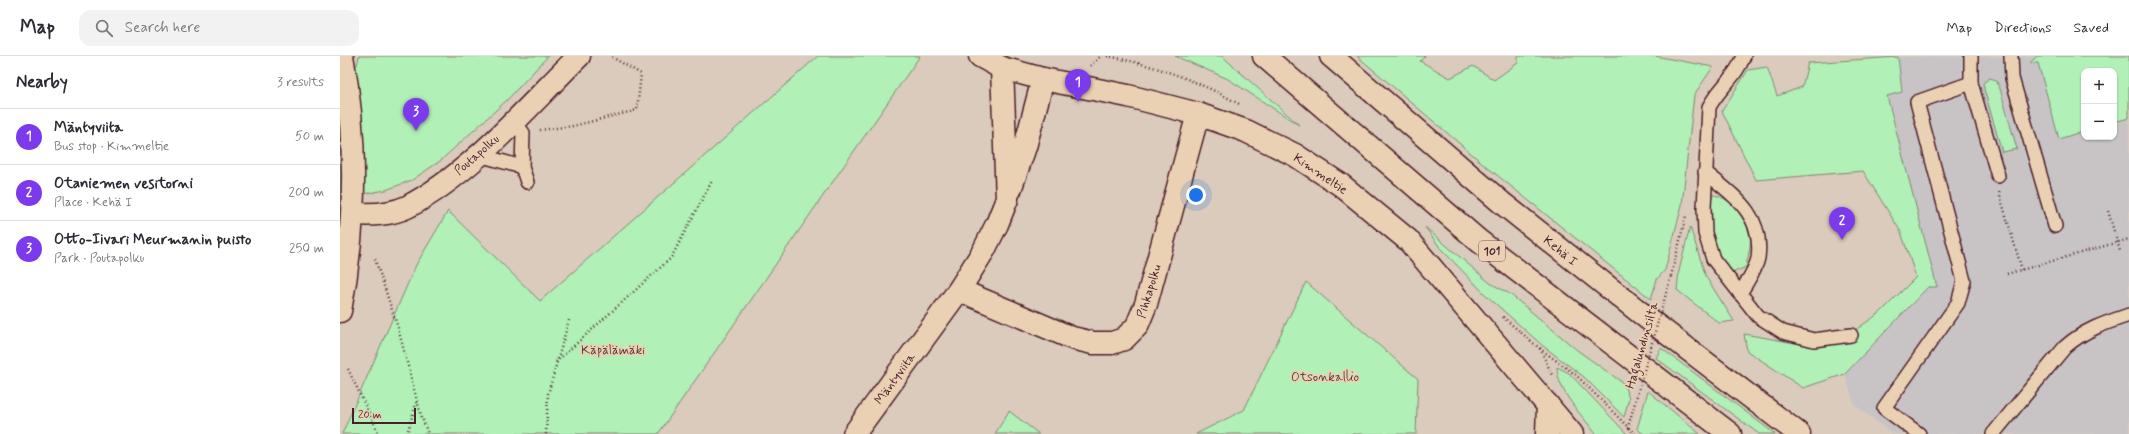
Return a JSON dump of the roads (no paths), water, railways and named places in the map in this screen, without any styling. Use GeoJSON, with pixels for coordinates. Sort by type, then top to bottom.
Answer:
{"type":"FeatureCollection","features":[{"type":"Feature","properties":{"kind":"main road"},"geometry":{"type":"LineString","coordinates":[[340,311],[350,256],[353,214],[351,122],[347,82],[342,56]]}},
{"type":"Feature","properties":{"kind":"main road","name":"Poutapolku"},"geometry":{"type":"LineString","coordinates":[[353,214],[379,215],[406,207],[434,189],[519,127],[579,56]]}},
{"type":"Feature","properties":{"kind":"main road","name":"Kimmeltie"},"geometry":{"type":"LineString","coordinates":[[980,56],[1002,68],[1043,79],[1128,96],[1198,114],[1246,131],[1295,155],[1341,185],[1408,240],[1572,434]]}},
{"type":"Feature","properties":{"kind":"main road","name":"101"},"geometry":{"type":"LineString","coordinates":[[1264,56],[1478,241],[1730,434]]}},
{"type":"Feature","properties":{"kind":"main road","name":"Kehä I"},"geometry":{"type":"LineString","coordinates":[[1331,56],[1502,203],[1647,318],[1799,434]]}},
{"type":"Feature","properties":{"kind":"main road","name":"Mäntyviita"},"geometry":{"type":"LineString","coordinates":[[1002,68],[1007,199]]}},
{"type":"Feature","properties":{"kind":"main road","name":"Mäntyviita"},"geometry":{"type":"LineString","coordinates":[[854,434],[959,290],[984,250],[1007,199],[1020,165],[1043,79]]}},
{"type":"Feature","properties":{"kind":"main road","name":"Pihkapolku"},"geometry":{"type":"LineString","coordinates":[[959,290],[1084,342],[1107,343],[1124,339],[1138,326],[1146,304],[1198,114]]}},
{"type":"Feature","properties":{"kind":"main road"},"geometry":{"type":"LineString","coordinates":[[1547,434],[1548,405]]}},
{"type":"Feature","properties":{"kind":"lane"},"geometry":{"type":"LineString","coordinates":[[1744,56],[1740,68],[1733,78],[1716,93],[1709,107],[1704,172],[1705,233],[1713,259],[1758,316],[1783,332],[1814,340],[1851,335]]}},
{"type":"Feature","properties":{"kind":"lane"},"geometry":{"type":"LineString","coordinates":[[1971,56],[1971,83],[1998,182]]}},
{"type":"Feature","properties":{"kind":"lane"},"geometry":{"type":"LineString","coordinates":[[2011,56],[2012,78],[2055,226]]}},
{"type":"Feature","properties":{"kind":"lane"},"geometry":{"type":"LineString","coordinates":[[1919,434],[1884,408],[1958,303],[1964,281],[1917,102],[1971,83]]}},
{"type":"Feature","properties":{"kind":"lane"},"geometry":{"type":"LineString","coordinates":[[519,127],[522,167],[528,182]]}},
{"type":"Feature","properties":{"kind":"lane"},"geometry":{"type":"LineString","coordinates":[[479,155],[522,167]]}},
{"type":"Feature","properties":{"kind":"lane"},"geometry":{"type":"LineString","coordinates":[[1704,172],[1742,203],[1756,227],[1758,259],[1740,294]]}},
{"type":"Feature","properties":{"kind":"lane"},"geometry":{"type":"LineString","coordinates":[[1993,434],[2065,347],[2074,339],[2100,325],[2129,315]]}},
{"type":"Feature","properties":{"kind":"place","name":"Mäntyviita"},"geometry":{"type":"Point","coordinates":[1078,102]}},
{"type":"Feature","properties":{"kind":"place","name":"Otto-Iivari Meurmanin puisto"},"geometry":{"type":"Point","coordinates":[416,131]}},
{"type":"Feature","properties":{"kind":"place","name":"Otaniemen vesitorni"},"geometry":{"type":"Point","coordinates":[1842,240]}},
{"type":"Feature","properties":{"kind":"park label","name":"Käpälämäki"},"geometry":{"type":"Point","coordinates":[613,349]}},
{"type":"Feature","properties":{"kind":"park label","name":"Otsonkallio"},"geometry":{"type":"Point","coordinates":[1325,376]}}]}
